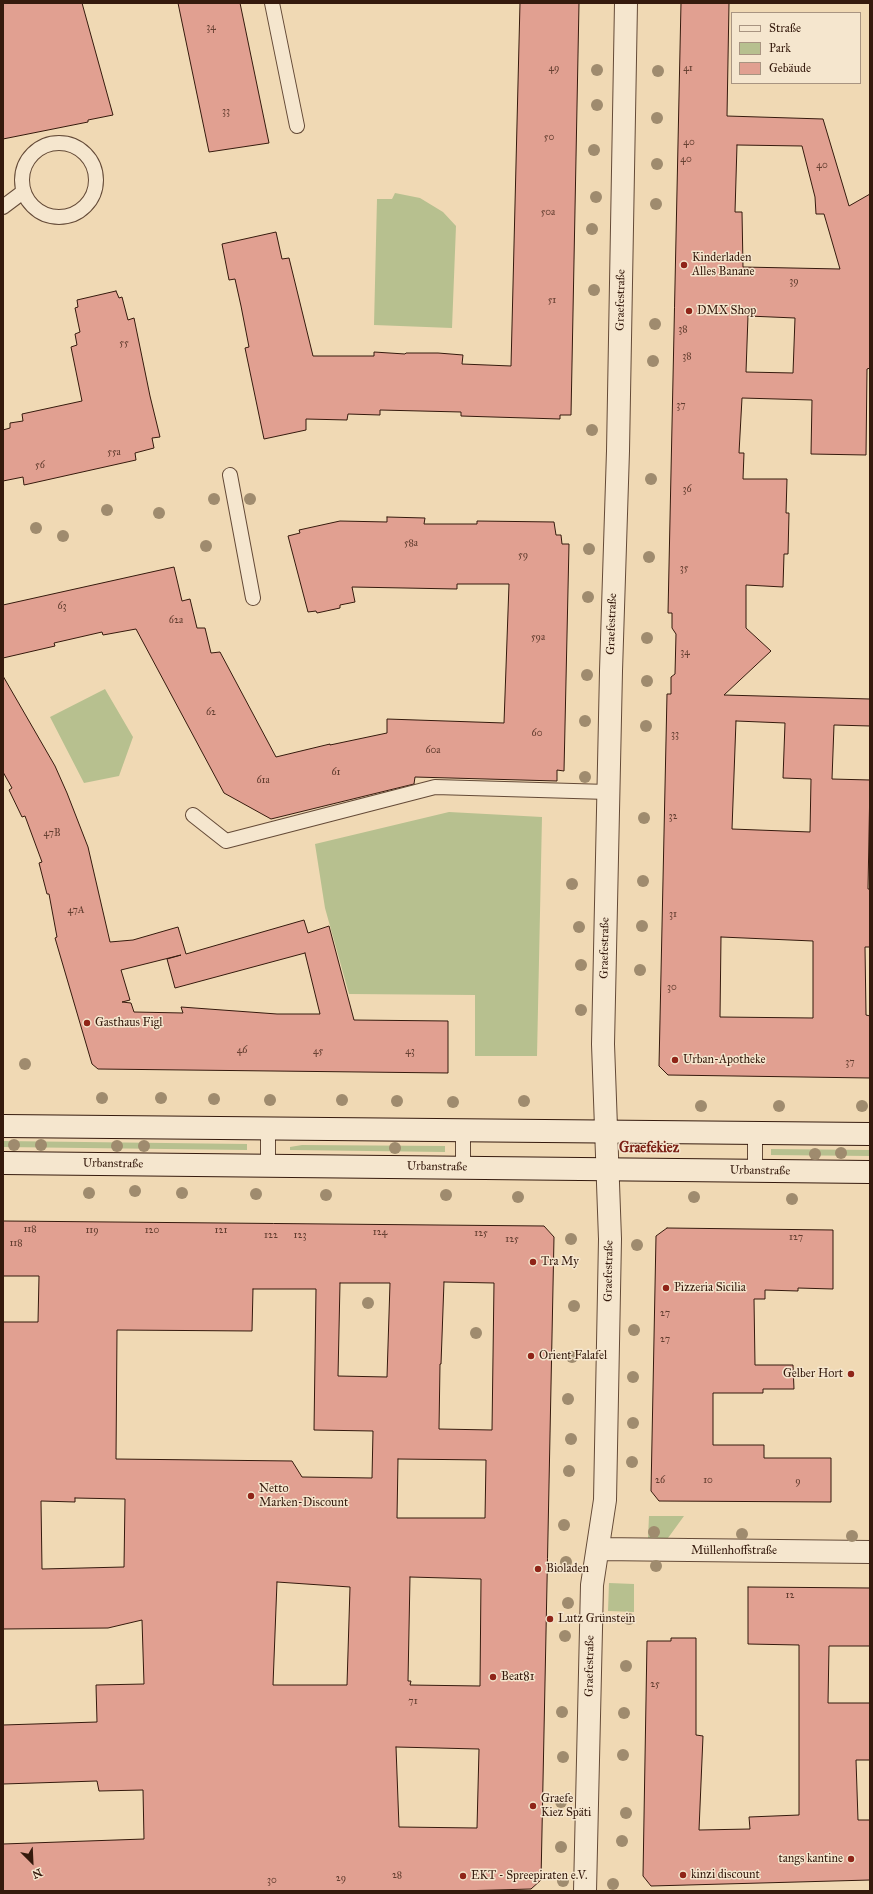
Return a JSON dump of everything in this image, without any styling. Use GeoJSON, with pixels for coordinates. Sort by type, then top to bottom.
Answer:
{"type":"FeatureCollection","features":[{"type":"Feature","properties":{"kind":"street","name":"Graefestraße"},"geometry":{"type":"LineString","coordinates":[[585,1891],[592,1585],[605,1500],[610,1239],[603,1044],[608,792],[618,451],[626,3]]}},
{"type":"Feature","properties":{"kind":"street"},"geometry":{"type":"LineString","coordinates":[[3,1126],[870,1134]]}},
{"type":"Feature","properties":{"kind":"street","name":"Urbanstraße"},"geometry":{"type":"LineString","coordinates":[[3,1163],[870,1172]]}},
{"type":"Feature","properties":{"kind":"street","name":"Müllenhoffstraße"},"geometry":{"type":"LineString","coordinates":[[598,1549],[870,1552]]}},
{"type":"Feature","properties":{"kind":"lane"},"geometry":{"type":"LineString","coordinates":[[272,3],[297,126]]}},
{"type":"Feature","properties":{"kind":"lane"},"geometry":{"type":"LineString","coordinates":[[61,143],[78,148],[91,160],[97,178],[94,196],[82,210],[66,218],[48,216],[32,207],[23,192],[21,173],[29,157],[43,146],[61,143]]}},
{"type":"Feature","properties":{"kind":"lane"},"geometry":{"type":"LineString","coordinates":[[3,207],[23,192]]}},
{"type":"Feature","properties":{"kind":"lane"},"geometry":{"type":"LineString","coordinates":[[230,475],[253,598]]}},
{"type":"Feature","properties":{"kind":"lane"},"geometry":{"type":"LineString","coordinates":[[193,815],[226,841],[435,787],[608,792]]}},
{"type":"Feature","properties":{"kind":"lane"},"geometry":{"type":"LineString","coordinates":[[268,1129],[268,1166]]}},
{"type":"Feature","properties":{"kind":"lane"},"geometry":{"type":"LineString","coordinates":[[463,1131],[463,1168]]}},
{"type":"Feature","properties":{"kind":"lane"},"geometry":{"type":"LineString","coordinates":[[755,1133],[755,1170]]}},
{"type":"Feature","properties":{"kind":"green space"},"geometry":{"type":"Polygon","coordinates":[[[395,193],[420,198],[443,212],[456,226],[452,328],[374,325],[377,199],[392,199],[395,193]]]}},
{"type":"Feature","properties":{"kind":"green space"},"geometry":{"type":"Polygon","coordinates":[[[105,689],[133,737],[119,776],[84,783],[50,717],[105,689]]]}},
{"type":"Feature","properties":{"kind":"green space"},"geometry":{"type":"Polygon","coordinates":[[[449,812],[542,817],[537,1056],[475,1056],[475,995],[349,994],[325,908],[315,844],[449,812]]]}},
{"type":"Feature","properties":{"kind":"green space"},"geometry":{"type":"Polygon","coordinates":[[[3,1141],[247,1144],[247,1150],[3,1147],[3,1141]]]}},
{"type":"Feature","properties":{"kind":"green space"},"geometry":{"type":"Polygon","coordinates":[[[302,1145],[445,1146],[445,1152],[290,1150],[290,1147],[302,1145]]]}},
{"type":"Feature","properties":{"kind":"green space"},"geometry":{"type":"Polygon","coordinates":[[[771,1149],[870,1150],[870,1156],[771,1155],[771,1149]]]}},
{"type":"Feature","properties":{"kind":"green space"},"geometry":{"type":"Polygon","coordinates":[[[649,1516],[684,1516],[668,1538],[648,1538],[649,1516]]]}},
{"type":"Feature","properties":{"kind":"green space"},"geometry":{"type":"Polygon","coordinates":[[[609,1583],[634,1584],[634,1612],[608,1611],[609,1583]]]}},
{"type":"Feature","properties":{"kind":"building"},"geometry":{"type":"Polygon","coordinates":[[[3,3],[82,3],[113,115],[88,120],[88,122],[3,139],[3,3]]]}},
{"type":"Feature","properties":{"kind":"building"},"geometry":{"type":"Polygon","coordinates":[[[178,3],[240,3],[269,143],[209,152],[178,3]]]}},
{"type":"Feature","properties":{"kind":"building"},"geometry":{"type":"Polygon","coordinates":[[[520,3],[579,3],[571,415],[560,415],[560,419],[461,416],[461,412],[380,410],[380,415],[348,414],[347,420],[306,419],[306,430],[264,439],[245,348],[249,347],[241,306],[235,279],[229,280],[222,244],[276,232],[282,259],[289,258],[313,356],[374,356],[374,352],[405,354],[438,353],[463,355],[462,364],[511,366],[520,3]]]}},
{"type":"Feature","properties":{"kind":"building"},"geometry":{"type":"Polygon","coordinates":[[[681,3],[729,3],[727,116],[823,119],[849,206],[870,194],[870,368],[867,369],[866,455],[811,454],[812,400],[742,398],[739,453],[744,453],[743,479],[787,479],[786,513],[789,513],[788,554],[784,554],[783,587],[746,585],[746,628],[771,651],[724,695],[870,699],[870,726],[834,725],[832,779],[870,780],[868,889],[870,889],[870,947],[865,947],[866,1015],[870,1016],[870,1078],[668,1075],[659,1066],[667,694],[671,694],[671,677],[675,674],[676,634],[672,628],[672,613],[668,613],[681,3]],[[737,145],[735,212],[742,212],[743,267],[840,269],[824,214],[816,214],[815,197],[802,146],[737,145]],[[748,316],[746,372],[793,373],[795,318],[748,316]],[[736,721],[732,829],[810,832],[811,779],[783,778],[785,723],[736,721]],[[721,937],[720,1017],[813,1018],[813,941],[721,937]]]}},
{"type":"Feature","properties":{"kind":"building"},"geometry":{"type":"Polygon","coordinates":[[[116,291],[119,298],[122,297],[128,320],[134,318],[160,437],[152,438],[154,448],[135,453],[136,460],[24,485],[23,477],[3,481],[3,430],[10,428],[10,423],[23,421],[22,414],[82,401],[71,347],[77,345],[75,334],[80,332],[75,308],[78,307],[77,300],[116,291]]]}},
{"type":"Feature","properties":{"kind":"building"},"geometry":{"type":"Polygon","coordinates":[[[387,517],[425,518],[424,524],[477,524],[477,521],[554,522],[556,535],[561,535],[562,544],[569,544],[564,771],[557,770],[557,781],[415,777],[414,784],[271,819],[224,793],[136,629],[103,635],[102,632],[54,643],[55,646],[3,658],[3,605],[174,567],[182,601],[190,599],[197,628],[205,628],[211,653],[220,652],[276,757],[330,744],[387,733],[387,719],[504,723],[509,584],[457,584],[457,589],[352,587],[355,602],[340,605],[340,608],[317,613],[316,611],[308,612],[288,536],[300,533],[299,530],[340,521],[387,522],[387,517]]]}},
{"type":"Feature","properties":{"kind":"building"},"geometry":{"type":"Polygon","coordinates":[[[3,676],[55,766],[67,793],[88,847],[110,942],[133,940],[178,927],[186,954],[304,920],[308,933],[329,926],[354,1020],[448,1021],[448,1073],[98,1069],[92,1064],[55,938],[57,937],[49,894],[47,894],[39,863],[42,862],[25,816],[22,817],[9,790],[12,788],[3,772],[3,676]],[[305,953],[175,988],[167,959],[181,955],[121,970],[130,1000],[122,1002],[131,1003],[134,1012],[183,1013],[181,1007],[277,1014],[320,1014],[305,953]]]}},
{"type":"Feature","properties":{"kind":"building"},"geometry":{"type":"Polygon","coordinates":[[[3,1221],[544,1226],[554,1237],[541,1880],[531,1889],[458,1891],[3,1891],[3,1844],[144,1839],[143,1790],[99,1791],[97,1781],[3,1784],[3,1725],[97,1722],[96,1685],[144,1684],[142,1620],[108,1628],[3,1629],[3,1322],[38,1322],[39,1276],[3,1276],[3,1221]],[[444,1282],[440,1364],[439,1429],[492,1430],[494,1283],[444,1282]],[[340,1283],[338,1376],[387,1377],[390,1283],[340,1283]],[[253,1289],[252,1331],[117,1330],[116,1459],[292,1461],[302,1477],[372,1478],[373,1431],[314,1430],[316,1289],[253,1289]],[[398,1459],[397,1518],[485,1518],[486,1460],[398,1459]],[[75,1498],[75,1502],[41,1501],[42,1569],[124,1567],[125,1499],[75,1498]],[[410,1577],[408,1681],[411,1681],[410,1685],[480,1686],[481,1579],[410,1577]],[[277,1582],[273,1685],[347,1685],[350,1587],[277,1582]],[[396,1747],[399,1827],[477,1828],[479,1749],[396,1747]]]}},
{"type":"Feature","properties":{"kind":"building"},"geometry":{"type":"Polygon","coordinates":[[[667,1228],[833,1230],[833,1289],[798,1288],[798,1291],[765,1290],[765,1299],[754,1299],[755,1365],[793,1365],[794,1389],[763,1389],[763,1393],[713,1393],[713,1445],[764,1445],[764,1458],[831,1458],[831,1502],[659,1501],[651,1491],[656,1236],[667,1228]]]}},
{"type":"Feature","properties":{"kind":"building"},"geometry":{"type":"Polygon","coordinates":[[[748,1587],[870,1588],[870,1646],[829,1646],[828,1703],[870,1703],[870,1760],[856,1760],[858,1820],[870,1820],[870,1880],[651,1886],[643,1876],[647,1641],[671,1641],[671,1638],[696,1638],[696,1735],[703,1736],[699,1830],[750,1829],[749,1817],[799,1815],[799,1645],[748,1644],[748,1587]]]}},
{"type":"Feature","properties":{"kind":"place","name":"Kinderladen Alles Banane"},"geometry":{"type":"Point","coordinates":[684,265]}},
{"type":"Feature","properties":{"kind":"place","name":"DMX Shop"},"geometry":{"type":"Point","coordinates":[689,311]}},
{"type":"Feature","properties":{"kind":"place","name":"Gasthaus Figl"},"geometry":{"type":"Point","coordinates":[87,1023]}},
{"type":"Feature","properties":{"kind":"place","name":"Urban-Apotheke"},"geometry":{"type":"Point","coordinates":[675,1060]}},
{"type":"Feature","properties":{"kind":"place","name":"Tra My"},"geometry":{"type":"Point","coordinates":[533,1262]}},
{"type":"Feature","properties":{"kind":"place","name":"Pizzeria Sicilia"},"geometry":{"type":"Point","coordinates":[666,1288]}},
{"type":"Feature","properties":{"kind":"place","name":"Orient Falafel"},"geometry":{"type":"Point","coordinates":[531,1356]}},
{"type":"Feature","properties":{"kind":"place","name":"Gelber Hort"},"geometry":{"type":"Point","coordinates":[851,1374]}},
{"type":"Feature","properties":{"kind":"place","name":"Netto Marken-Discount"},"geometry":{"type":"Point","coordinates":[251,1496]}},
{"type":"Feature","properties":{"kind":"place","name":"Bioladen"},"geometry":{"type":"Point","coordinates":[538,1569]}},
{"type":"Feature","properties":{"kind":"place","name":"Lutz Grünstein"},"geometry":{"type":"Point","coordinates":[550,1619]}},
{"type":"Feature","properties":{"kind":"place","name":"Beat81"},"geometry":{"type":"Point","coordinates":[493,1677]}},
{"type":"Feature","properties":{"kind":"place","name":"Graefe Kiez Späti"},"geometry":{"type":"Point","coordinates":[533,1806]}},
{"type":"Feature","properties":{"kind":"place","name":"tangs kantine"},"geometry":{"type":"Point","coordinates":[851,1859]}},
{"type":"Feature","properties":{"kind":"place","name":"kinzi discount"},"geometry":{"type":"Point","coordinates":[683,1875]}},
{"type":"Feature","properties":{"kind":"place","name":"EKT - Spreepiraten e.V."},"geometry":{"type":"Point","coordinates":[463,1876]}},
{"type":"Feature","properties":{"kind":"district","name":"Graefekiez"},"geometry":{"type":"Point","coordinates":[649,1149]}}]}
